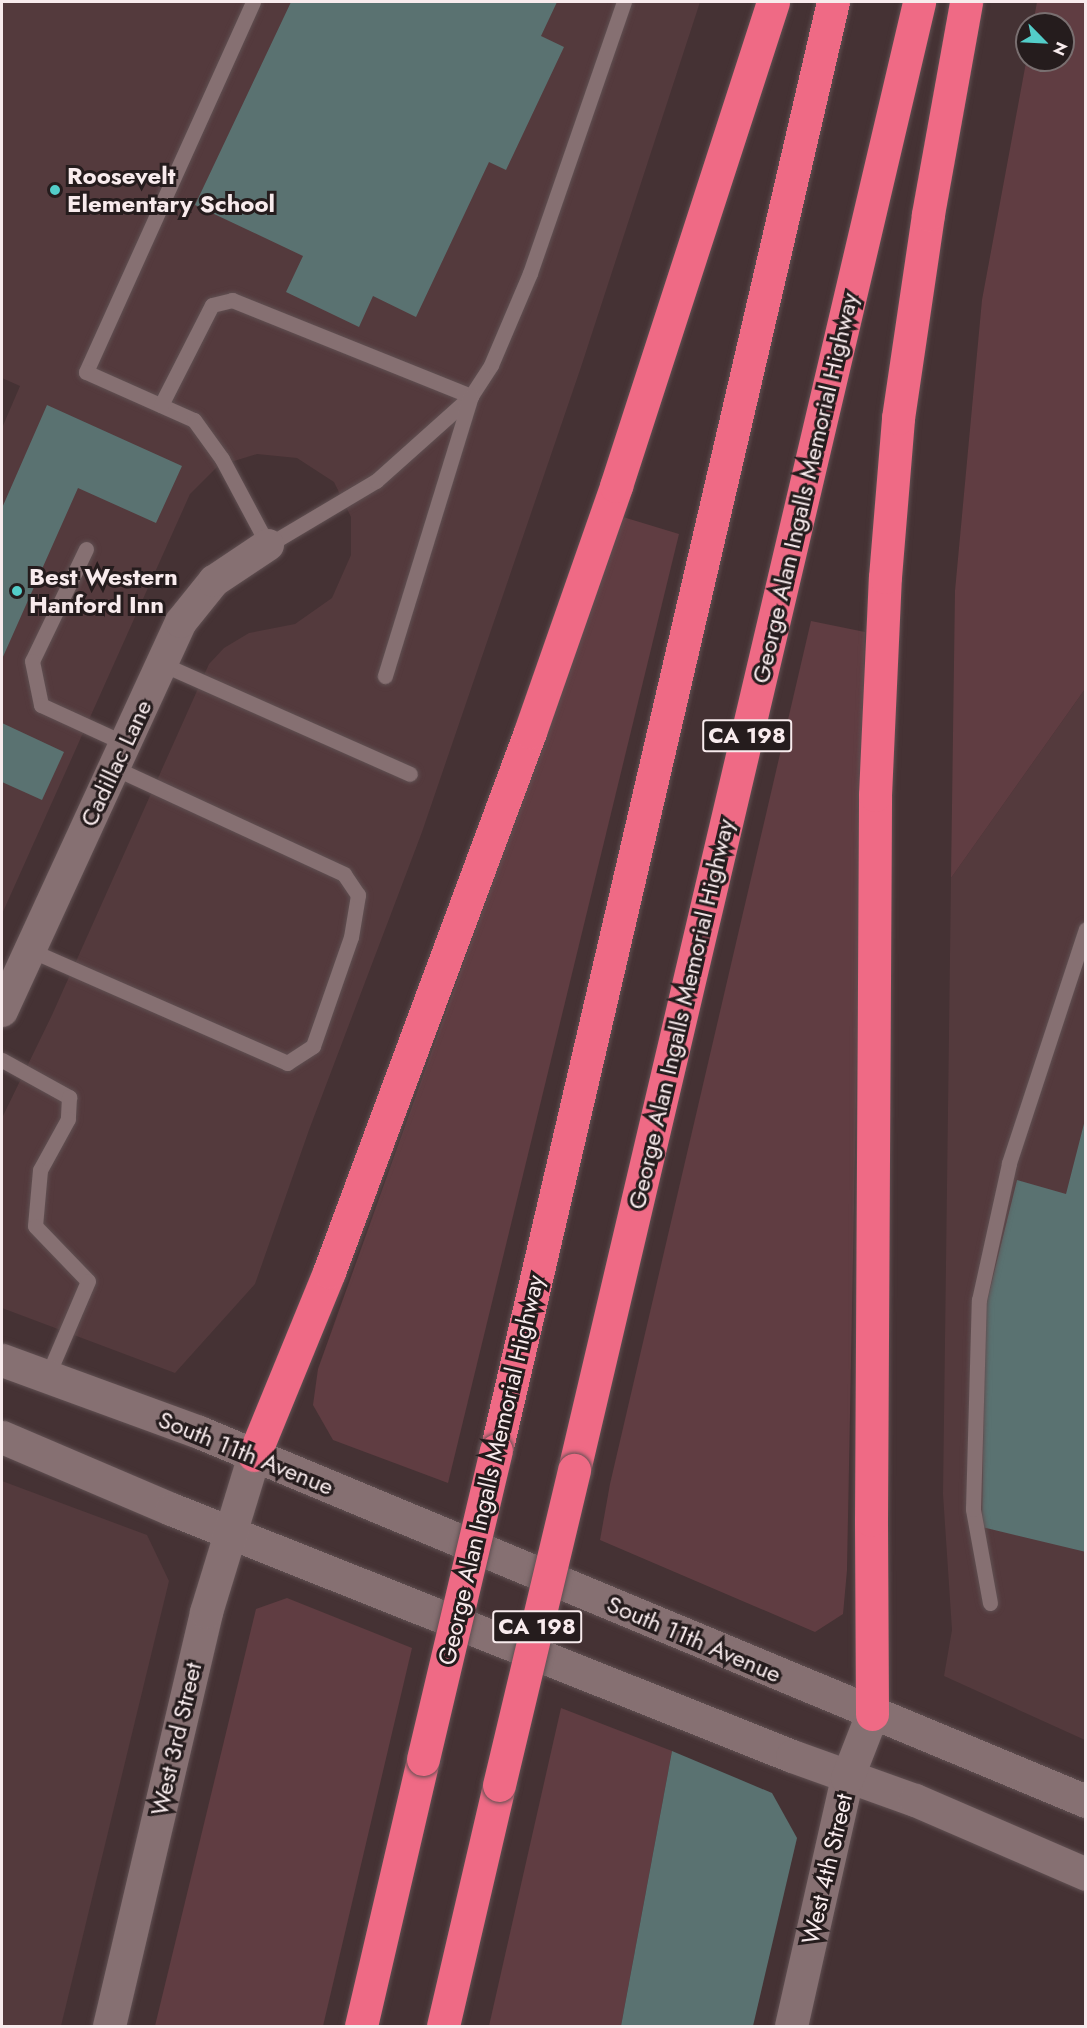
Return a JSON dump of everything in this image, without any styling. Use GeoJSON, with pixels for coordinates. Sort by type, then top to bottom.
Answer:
{"type":"FeatureCollection","features":[{"type":"Feature","properties":{"kind":"highway"},"geometry":{"type":"LineString","coordinates":[[254,1455],[329,1272],[530,732],[616,486],[773,2]]}},
{"type":"Feature","properties":{"kind":"highway","name":"George Alan Ingalls Memorial Highway"},"geometry":{"type":"LineString","coordinates":[[361,2026],[833,2]]}},
{"type":"Feature","properties":{"kind":"highway","name":"George Alan Ingalls Memorial Highway"},"geometry":{"type":"LineString","coordinates":[[443,2026],[919,2]]}},
{"type":"Feature","properties":{"kind":"highway"},"geometry":{"type":"LineString","coordinates":[[872,1714],[874,807],[885,577],[898,418],[928,214],[966,2]]}},
{"type":"Feature","properties":{"kind":"main road","name":"South 11th Avenue"},"geometry":{"type":"LineString","coordinates":[[2,1360],[254,1455],[872,1714],[1086,1801]]}},
{"type":"Feature","properties":{"kind":"main road"},"geometry":{"type":"LineString","coordinates":[[2,1437],[232,1533],[847,1778],[915,1800],[1086,1875]]}},
{"type":"Feature","properties":{"kind":"main road","name":"West 3rd Street"},"geometry":{"type":"LineString","coordinates":[[109,2026],[206,1612],[254,1455]]}},
{"type":"Feature","properties":{"kind":"main road","name":"West 4th Street"},"geometry":{"type":"LineString","coordinates":[[791,2026],[847,1778],[872,1714]]}},
{"type":"Feature","properties":{"kind":"street","name":"Cadillac Lane"},"geometry":{"type":"LineString","coordinates":[[2,1011],[181,622],[214,581],[268,545]]}},
{"type":"Feature","properties":{"kind":"lane"},"geometry":{"type":"LineString","coordinates":[[253,2],[86,372],[194,420],[222,459],[268,545],[376,481],[471,396],[491,365],[530,273],[624,2]]}},
{"type":"Feature","properties":{"kind":"lane"},"geometry":{"type":"LineString","coordinates":[[161,405],[212,305],[232,300],[471,396]]}},
{"type":"Feature","properties":{"kind":"lane"},"geometry":{"type":"LineString","coordinates":[[385,676],[471,396]]}},
{"type":"Feature","properties":{"kind":"lane"},"geometry":{"type":"LineString","coordinates":[[30,950],[287,1063],[313,1046],[353,927],[358,895],[344,874],[120,756],[41,705],[32,661],[86,549]]}},
{"type":"Feature","properties":{"kind":"lane"},"geometry":{"type":"LineString","coordinates":[[162,664],[410,774]]}},
{"type":"Feature","properties":{"kind":"lane"},"geometry":{"type":"LineString","coordinates":[[990,1603],[973,1509],[979,1300],[1008,1162],[1086,929]]}},
{"type":"Feature","properties":{"kind":"lane"},"geometry":{"type":"LineString","coordinates":[[2,1060],[69,1097],[68,1119],[40,1170],[35,1226],[87,1281],[47,1377]]}},
{"type":"Feature","properties":{"kind":"shaded area"},"geometry":{"type":"Polygon","coordinates":[[[2,2],[700,2],[581,367],[422,832],[309,1130],[255,1284],[175,1373],[2,1308],[2,1118],[52,1015],[209,664],[224,648],[249,633],[295,624],[332,598],[351,555],[351,517],[334,482],[297,458],[257,454],[218,466],[190,494],[2,914],[2,428],[20,386],[2,378],[2,2]]]}},
{"type":"Feature","properties":{"kind":"shaded area"},"geometry":{"type":"Polygon","coordinates":[[[1037,2],[1085,2],[1085,689],[951,878],[955,591],[982,300],[1024,72],[1075,72],[1075,12],[1035,12],[1037,2]]]}},
{"type":"Feature","properties":{"kind":"shaded area"},"geometry":{"type":"Polygon","coordinates":[[[623,517],[679,534],[448,1483],[333,1440],[313,1405],[318,1369],[623,517]]]}},
{"type":"Feature","properties":{"kind":"shaded area"},"geometry":{"type":"Polygon","coordinates":[[[811,621],[865,632],[847,1570],[843,1614],[815,1632],[600,1540],[610,1484],[811,621]]]}},
{"type":"Feature","properties":{"kind":"shaded area"},"geometry":{"type":"Polygon","coordinates":[[[1085,689],[1085,1740],[944,1676],[952,1630],[943,1494],[951,878],[1085,689]]]}},
{"type":"Feature","properties":{"kind":"shaded area"},"geometry":{"type":"Polygon","coordinates":[[[2,1481],[147,1535],[169,1581],[61,2026],[2,2026],[2,1481]]]}},
{"type":"Feature","properties":{"kind":"shaded area"},"geometry":{"type":"Polygon","coordinates":[[[287,1598],[412,1648],[323,2026],[155,2026],[256,1609],[287,1598]]]}},
{"type":"Feature","properties":{"kind":"shaded area"},"geometry":{"type":"Polygon","coordinates":[[[561,1708],[672,1751],[621,2026],[489,2026],[561,1708]]]}},
{"type":"Feature","properties":{"kind":"building"},"geometry":{"type":"Polygon","coordinates":[[[291,2],[557,2],[541,36],[564,47],[506,170],[489,162],[416,317],[373,296],[359,327],[286,292],[303,256],[195,205],[291,2]]]}},
{"type":"Feature","properties":{"kind":"building","name":"Best Western Hanford Inn"},"geometry":{"type":"Polygon","coordinates":[[[47,405],[182,466],[156,523],[78,488],[2,659],[2,508],[47,405]]]}},
{"type":"Feature","properties":{"kind":"building"},"geometry":{"type":"Polygon","coordinates":[[[2,723],[64,752],[42,800],[2,782],[2,723]]]}},
{"type":"Feature","properties":{"kind":"building"},"geometry":{"type":"Polygon","coordinates":[[[1086,1116],[1086,1552],[982,1527],[985,1309],[1017,1180],[1066,1194],[1086,1116]]]}},
{"type":"Feature","properties":{"kind":"building"},"geometry":{"type":"Polygon","coordinates":[[[672,1751],[772,1793],[797,1838],[753,2026],[621,2026],[672,1751]]]}},
{"type":"Feature","properties":{"kind":"place","name":"Roosevelt Elementary School"},"geometry":{"type":"Point","coordinates":[55,190]}},
{"type":"Feature","properties":{"kind":"place","name":"Best Western Hanford Inn"},"geometry":{"type":"Point","coordinates":[17,591]}}]}
